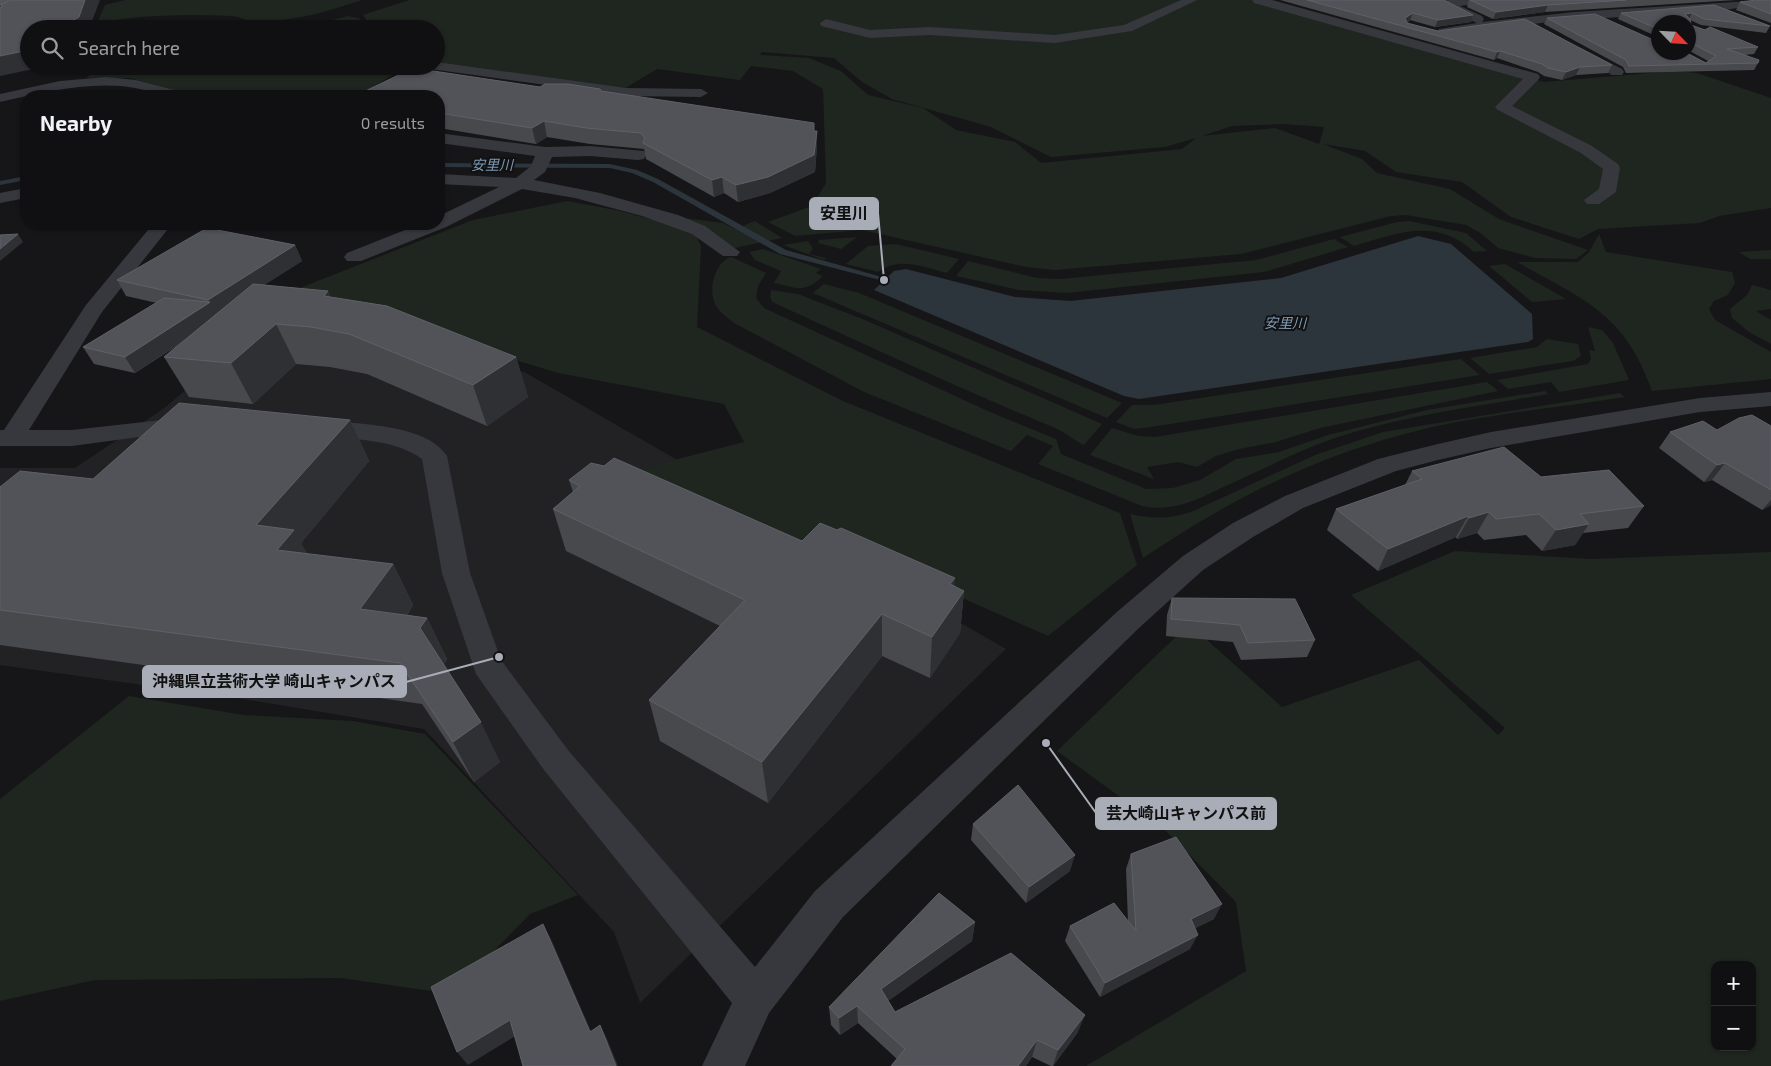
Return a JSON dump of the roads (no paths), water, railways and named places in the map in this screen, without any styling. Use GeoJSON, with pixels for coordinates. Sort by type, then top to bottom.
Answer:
{"type":"FeatureCollection","features":[{"type":"Feature","properties":{"kind":"main road"},"geometry":{"type":"LineString","coordinates":[[0,2],[5,0]]}},
{"type":"Feature","properties":{"kind":"main road"},"geometry":{"type":"LineString","coordinates":[[0,12],[18,5]]}},
{"type":"Feature","properties":{"kind":"street"},"geometry":{"type":"LineString","coordinates":[[826,23],[870,34],[930,31],[1055,39],[1073,38],[1127,28],[1191,0]]}},
{"type":"Feature","properties":{"kind":"street"},"geometry":{"type":"LineString","coordinates":[[1258,0],[1533,77],[1503,107],[1572,141],[1602,159],[1612,168],[1607,192],[1593,200]]}},
{"type":"Feature","properties":{"kind":"street"},"geometry":{"type":"LineString","coordinates":[[1476,0],[1447,4],[1488,24]]}},
{"type":"Feature","properties":{"kind":"street"},"geometry":{"type":"LineString","coordinates":[[1435,33],[1488,24],[1656,6],[1685,10],[1761,0]]}},
{"type":"Feature","properties":{"kind":"street"},"geometry":{"type":"LineString","coordinates":[[1766,0],[1771,1]]}},
{"type":"Feature","properties":{"kind":"street"},"geometry":{"type":"LineString","coordinates":[[1656,6],[1670,15]]}},
{"type":"Feature","properties":{"kind":"street"},"geometry":{"type":"LineString","coordinates":[[1712,7],[1737,17]]}},
{"type":"Feature","properties":{"kind":"street"},"geometry":{"type":"LineString","coordinates":[[1591,14],[1616,26]]}},
{"type":"Feature","properties":{"kind":"street"},"geometry":{"type":"LineString","coordinates":[[1523,20],[1540,29]]}},
{"type":"Feature","properties":{"kind":"street"},"geometry":{"type":"LineString","coordinates":[[1566,44],[1618,72]]}},
{"type":"Feature","properties":{"kind":"street"},"geometry":{"type":"LineString","coordinates":[[445,67],[626,92],[701,93]]}},
{"type":"Feature","properties":{"kind":"street"},"geometry":{"type":"LineString","coordinates":[[38,90],[71,83],[100,81],[122,82],[156,90]]}},
{"type":"Feature","properties":{"kind":"street"},"geometry":{"type":"LineString","coordinates":[[0,98],[20,94]]}},
{"type":"Feature","properties":{"kind":"street"},"geometry":{"type":"LineString","coordinates":[[445,139],[542,160],[590,151],[638,155]]}},
{"type":"Feature","properties":{"kind":"street"},"geometry":{"type":"LineString","coordinates":[[445,220],[519,184],[542,160]]}},
{"type":"Feature","properties":{"kind":"street"},"geometry":{"type":"LineString","coordinates":[[445,179],[519,184],[630,207],[694,228],[707,234],[718,248],[730,252]]}},
{"type":"Feature","properties":{"kind":"street"},"geometry":{"type":"LineString","coordinates":[[0,198],[20,194]]}},
{"type":"Feature","properties":{"kind":"street"},"geometry":{"type":"LineString","coordinates":[[5,439],[93,309],[158,230]]}},
{"type":"Feature","properties":{"kind":"street"},"geometry":{"type":"LineString","coordinates":[[354,257],[421,230]]}},
{"type":"Feature","properties":{"kind":"street"},"geometry":{"type":"LineString","coordinates":[[723,1066],[755,999],[836,897],[1128,619],[1194,563],[1243,530],[1294,502],[1387,465],[1438,452],[1491,440],[1700,405],[1771,399]]}},
{"type":"Feature","properties":{"kind":"street"},"geometry":{"type":"LineString","coordinates":[[5,439],[72,438],[218,420]]}},
{"type":"Feature","properties":{"kind":"street"},"geometry":{"type":"LineString","coordinates":[[294,425],[397,437],[417,444],[434,456],[456,573],[487,665],[556,760],[755,999]]}},
{"type":"Feature","properties":{"kind":"water"},"geometry":{"type":"Polygon","coordinates":[[[1418,236],[1451,244],[1532,314],[1533,339],[1528,342],[1139,399],[1124,396],[874,290],[894,271],[906,269],[1015,297],[1070,301],[1281,278],[1418,236]]]}},
{"type":"Feature","properties":{"kind":"waterway","name":"安里川"},"geometry":{"type":"LineString","coordinates":[[445,165],[610,166],[626,169],[656,180],[783,252],[899,283]]}},
{"type":"Feature","properties":{"kind":"waterway","name":"安里川"},"geometry":{"type":"LineString","coordinates":[[0,183],[20,179]]}},
{"type":"Feature","properties":{"kind":"place","name":"安里川"},"geometry":{"type":"Point","coordinates":[884,280]}},
{"type":"Feature","properties":{"kind":"place","name":"沖縄県立芸術大学 崎山キャンパス"},"geometry":{"type":"Point","coordinates":[499,657]}},
{"type":"Feature","properties":{"kind":"place","name":"芸大崎山キャンパス前"},"geometry":{"type":"Point","coordinates":[1046,743]}}]}
